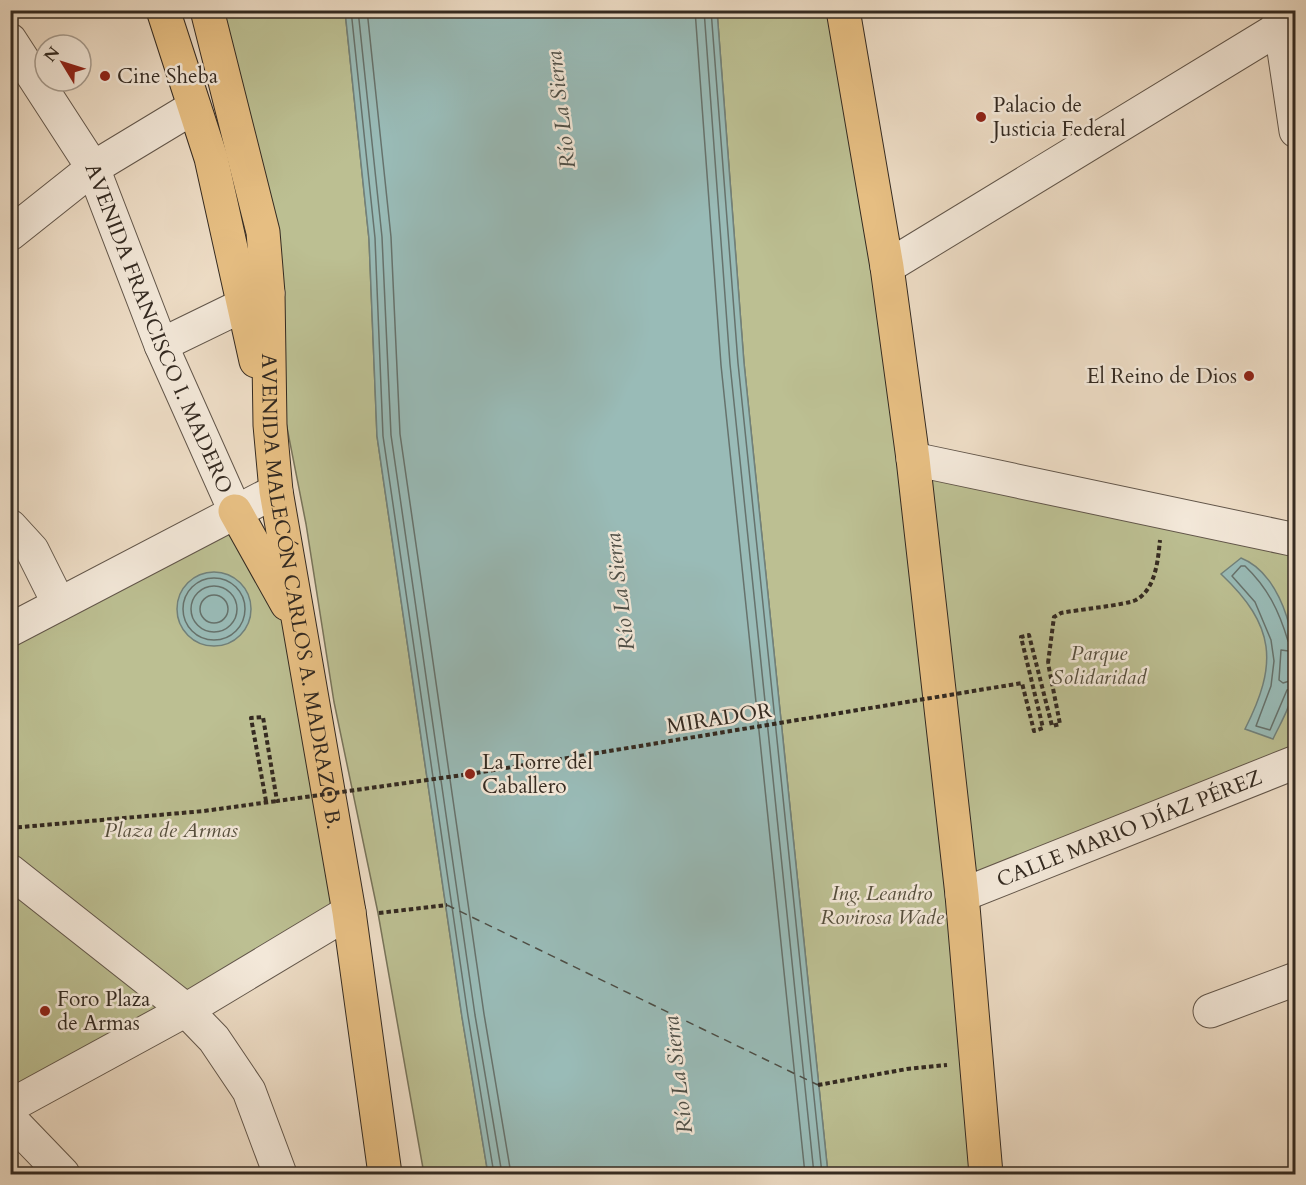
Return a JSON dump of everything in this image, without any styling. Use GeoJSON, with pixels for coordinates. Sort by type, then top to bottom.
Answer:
{"type":"FeatureCollection","features":[{"type":"Feature","properties":{"kind":"main road"},"geometry":{"type":"LineString","coordinates":[[163,10],[256,298]]}},
{"type":"Feature","properties":{"kind":"main road","name":"AVENIDA MALECÓN CARLOS A. MADRAZO B."},"geometry":{"type":"LineString","coordinates":[[207,10],[263,232],[256,298],[276,491],[297,621],[364,913],[385,1174]]}},
{"type":"Feature","properties":{"kind":"main road"},"geometry":{"type":"LineString","coordinates":[[843,10],[887,267],[913,459],[962,895],[986,1174]]}},
{"type":"Feature","properties":{"kind":"main road","name":"AVENIDA FRANCISCO I. MADERO"},"geometry":{"type":"LineString","coordinates":[[235,511],[297,621]]}},
{"type":"Feature","properties":{"kind":"street"},"geometry":{"type":"LineString","coordinates":[[887,267],[1280,19],[1296,131]]}},
{"type":"Feature","properties":{"kind":"street","name":"AVENIDA FRANCISCO I. MADERO"},"geometry":{"type":"LineString","coordinates":[[10,40],[93,168],[161,345],[235,511]]}},
{"type":"Feature","properties":{"kind":"street"},"geometry":{"type":"LineString","coordinates":[[10,234],[93,168],[194,107]]}},
{"type":"Feature","properties":{"kind":"street"},"geometry":{"type":"LineString","coordinates":[[161,345],[256,298]]}},
{"type":"Feature","properties":{"kind":"street"},"geometry":{"type":"LineString","coordinates":[[913,459],[1296,540]]}},
{"type":"Feature","properties":{"kind":"street"},"geometry":{"type":"LineString","coordinates":[[10,630],[276,491]]}},
{"type":"Feature","properties":{"kind":"street"},"geometry":{"type":"LineString","coordinates":[[10,526],[32,550],[59,604]]}},
{"type":"Feature","properties":{"kind":"street","name":"CALLE MARIO DÍAZ PÉREZ"},"geometry":{"type":"LineString","coordinates":[[962,895],[1296,762]]}},
{"type":"Feature","properties":{"kind":"street"},"geometry":{"type":"LineString","coordinates":[[10,871],[186,1010],[220,1047],[249,1091],[280,1174]]}},
{"type":"Feature","properties":{"kind":"street"},"geometry":{"type":"LineString","coordinates":[[10,1107],[364,913]]}},
{"type":"Feature","properties":{"kind":"street"},"geometry":{"type":"LineString","coordinates":[[1210,1011],[1296,979]]}},
{"type":"Feature","properties":{"kind":"street"},"geometry":{"type":"LineString","coordinates":[[10,1119],[63,1174]]}},
{"type":"Feature","properties":{"kind":"path","name":"MIRADOR"},"geometry":{"type":"LineString","coordinates":[[278,801],[470,774],[1022,683],[1034,731],[1043,728],[1021,637],[1029,635],[1052,726],[1060,724],[1048,663],[1054,617],[1061,613],[1136,600],[1148,587],[1156,571],[1164,512]]}},
{"type":"Feature","properties":{"kind":"path"},"geometry":{"type":"LineString","coordinates":[[10,828],[204,811],[278,801],[263,717],[251,718],[266,801]]}},
{"type":"Feature","properties":{"kind":"path"},"geometry":{"type":"LineString","coordinates":[[364,913],[447,905]]}},
{"type":"Feature","properties":{"kind":"path"},"geometry":{"type":"LineString","coordinates":[[818,1085],[907,1069],[975,1062]]}},
{"type":"Feature","properties":{"kind":"green space"},"geometry":{"type":"Polygon","coordinates":[[[205,11],[345,11],[369,239],[377,436],[462,1017],[488,1174],[424,1174],[378,913],[334,702],[306,524],[205,11]]]}},
{"type":"Feature","properties":{"kind":"green space","name":"Ing. Leandro Rovirosa Wade"},"geometry":{"type":"Polygon","coordinates":[[[717,11],[843,11],[913,459],[1295,540],[1295,762],[962,895],[990,1174],[828,1174],[744,363],[717,11]]]}},
{"type":"Feature","properties":{"kind":"green space","name":"Plaza de Armas"},"geometry":{"type":"Polygon","coordinates":[[[235,511],[297,621],[349,912],[11,1106],[11,630],[235,511]]]}},
{"type":"Feature","properties":{"kind":"water","name":"Río La Sierra"},"geometry":{"type":"Polygon","coordinates":[[[345,11],[717,11],[744,363],[828,1174],[488,1174],[462,1017],[377,436],[369,239],[345,11]]]}},
{"type":"Feature","properties":{"kind":"water"},"geometry":{"type":"Polygon","coordinates":[[[1241,558],[1256,567],[1269,580],[1279,597],[1292,636],[1295,675],[1292,698],[1273,739],[1245,729],[1263,685],[1266,647],[1253,611],[1221,574],[1241,558]]]}},
{"type":"Feature","properties":{"kind":"water"},"geometry":{"type":"Polygon","coordinates":[[[214,572],[235,578],[245,588],[251,609],[245,630],[235,640],[214,646],[193,640],[183,630],[177,609],[183,588],[193,578],[214,572]]]}},
{"type":"Feature","properties":{"kind":"ferry route"},"geometry":{"type":"LineString","coordinates":[[447,905],[818,1085]]}},
{"type":"Feature","properties":{"kind":"place","name":"Cine Sheba"},"geometry":{"type":"Point","coordinates":[105,76]}},
{"type":"Feature","properties":{"kind":"place","name":"Palacio de Justicia Federal"},"geometry":{"type":"Point","coordinates":[981,117]}},
{"type":"Feature","properties":{"kind":"place","name":"El Reino de Dios"},"geometry":{"type":"Point","coordinates":[1249,376]}},
{"type":"Feature","properties":{"kind":"place","name":"La Torre del Caballero"},"geometry":{"type":"Point","coordinates":[470,774]}},
{"type":"Feature","properties":{"kind":"place","name":"Foro Plaza de Armas"},"geometry":{"type":"Point","coordinates":[45,1011]}},
{"type":"Feature","properties":{"kind":"park label","name":"Parque Solidaridad"},"geometry":{"type":"Point","coordinates":[1099,665]}}]}
